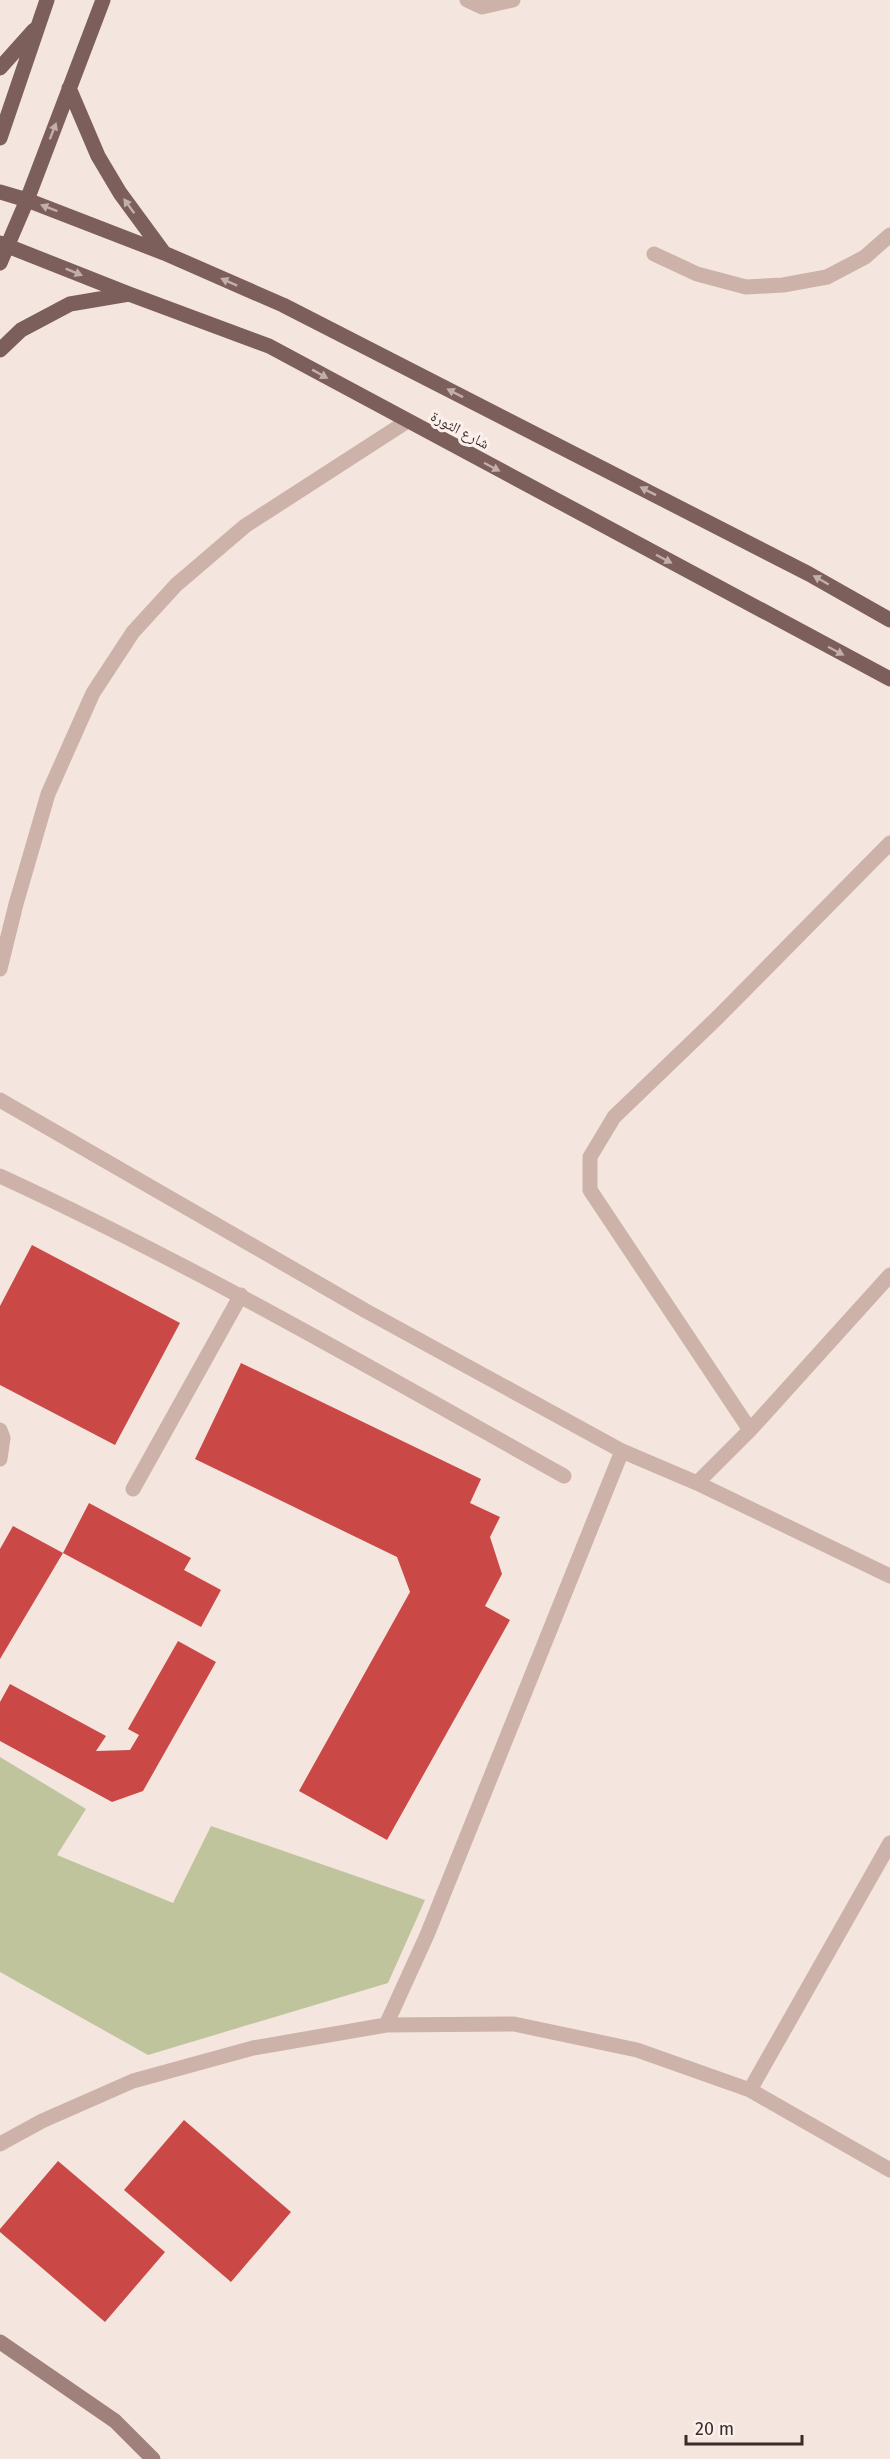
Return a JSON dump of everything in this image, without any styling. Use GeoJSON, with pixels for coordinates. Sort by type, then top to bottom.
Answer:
{"type":"FeatureCollection","features":[{"type":"Feature","properties":{"kind":"main road"},"geometry":{"type":"LineString","coordinates":[[0,138],[47,0]]}},
{"type":"Feature","properties":{"kind":"main road"},"geometry":{"type":"LineString","coordinates":[[0,263],[3,244],[27,200],[103,0]]}},
{"type":"Feature","properties":{"kind":"main road"},"geometry":{"type":"LineString","coordinates":[[0,68],[38,26]]}},
{"type":"Feature","properties":{"kind":"main road"},"geometry":{"type":"LineString","coordinates":[[69,88],[98,156],[120,193],[164,253]]}},
{"type":"Feature","properties":{"kind":"main road","name":"شارع الثورة"},"geometry":{"type":"LineString","coordinates":[[0,192],[27,200],[164,253],[304,316],[799,568],[890,620]]}},
{"type":"Feature","properties":{"kind":"main road","name":"شارع الثورة"},"geometry":{"type":"LineString","coordinates":[[3,244],[269,346],[406,422],[890,679]]}},
{"type":"Feature","properties":{"kind":"main road"},"geometry":{"type":"LineString","coordinates":[[0,350],[21,330],[70,304],[129,294]]}},
{"type":"Feature","properties":{"kind":"main road"},"geometry":{"type":"LineString","coordinates":[[0,2342],[115,2421],[153,2459]]}},
{"type":"Feature","properties":{"kind":"street"},"geometry":{"type":"LineString","coordinates":[[467,0],[482,7],[513,0]]}},
{"type":"Feature","properties":{"kind":"street"},"geometry":{"type":"LineString","coordinates":[[654,254],[697,274],[746,287],[783,285],[827,277],[865,256],[890,235]]}},
{"type":"Feature","properties":{"kind":"street"},"geometry":{"type":"LineString","coordinates":[[0,969],[48,794],[93,693],[133,632],[176,585],[244,526],[406,422]]}},
{"type":"Feature","properties":{"kind":"street"},"geometry":{"type":"LineString","coordinates":[[750,1430],[590,1190],[590,1157],[614,1117],[718,1017],[890,843]]}},
{"type":"Feature","properties":{"kind":"street"},"geometry":{"type":"LineString","coordinates":[[0,1100],[366,1311],[622,1451],[697,1482],[890,1576]]}},
{"type":"Feature","properties":{"kind":"street"},"geometry":{"type":"LineString","coordinates":[[0,1176],[62,1204],[241,1295],[564,1476]]}},
{"type":"Feature","properties":{"kind":"street"},"geometry":{"type":"LineString","coordinates":[[697,1482],[750,1430],[890,1275]]}},
{"type":"Feature","properties":{"kind":"street"},"geometry":{"type":"LineString","coordinates":[[133,1489],[241,1295]]}},
{"type":"Feature","properties":{"kind":"street"},"geometry":{"type":"LineString","coordinates":[[0,1430],[3,1438],[0,1459]]}},
{"type":"Feature","properties":{"kind":"street"},"geometry":{"type":"LineString","coordinates":[[386,2025],[428,1935],[622,1451]]}},
{"type":"Feature","properties":{"kind":"street"},"geometry":{"type":"LineString","coordinates":[[750,2090],[890,1843]]}},
{"type":"Feature","properties":{"kind":"street"},"geometry":{"type":"LineString","coordinates":[[0,2144],[42,2121],[133,2082],[253,2048],[386,2025],[514,2024],[637,2050],[750,2090],[890,2170]]}},
{"type":"Feature","properties":{"kind":"green space"},"geometry":{"type":"Polygon","coordinates":[[[0,1757],[86,1809],[57,1855],[173,1903],[211,1826],[425,1900],[388,1983],[148,2055],[0,1972],[0,1757]]]}},
{"type":"Feature","properties":{"kind":"building"},"geometry":{"type":"Polygon","coordinates":[[[32,1245],[180,1323],[115,1445],[0,1385],[0,1306],[32,1245]]]}},
{"type":"Feature","properties":{"kind":"building"},"geometry":{"type":"Polygon","coordinates":[[[241,1363],[481,1479],[470,1503],[500,1517],[490,1537],[502,1574],[485,1606],[510,1620],[387,1840],[299,1791],[410,1592],[397,1557],[195,1459],[241,1363]]]}},
{"type":"Feature","properties":{"kind":"building"},"geometry":{"type":"Polygon","coordinates":[[[89,1503],[191,1558],[184,1570],[221,1590],[201,1627],[63,1553],[89,1503]]]}},
{"type":"Feature","properties":{"kind":"building"},"geometry":{"type":"Polygon","coordinates":[[[13,1526],[63,1553],[0,1659],[0,1549],[13,1526]]]}},
{"type":"Feature","properties":{"kind":"building"},"geometry":{"type":"Polygon","coordinates":[[[178,1641],[216,1662],[143,1791],[112,1802],[0,1741],[0,1702],[10,1684],[106,1736],[96,1751],[130,1750],[139,1735],[128,1729],[178,1641]]]}},
{"type":"Feature","properties":{"kind":"building"},"geometry":{"type":"Polygon","coordinates":[[[184,2120],[291,2212],[231,2282],[124,2190],[184,2120]]]}},
{"type":"Feature","properties":{"kind":"building"},"geometry":{"type":"Polygon","coordinates":[[[58,2161],[165,2252],[105,2322],[0,2232],[0,2229],[58,2161]]]}}]}
